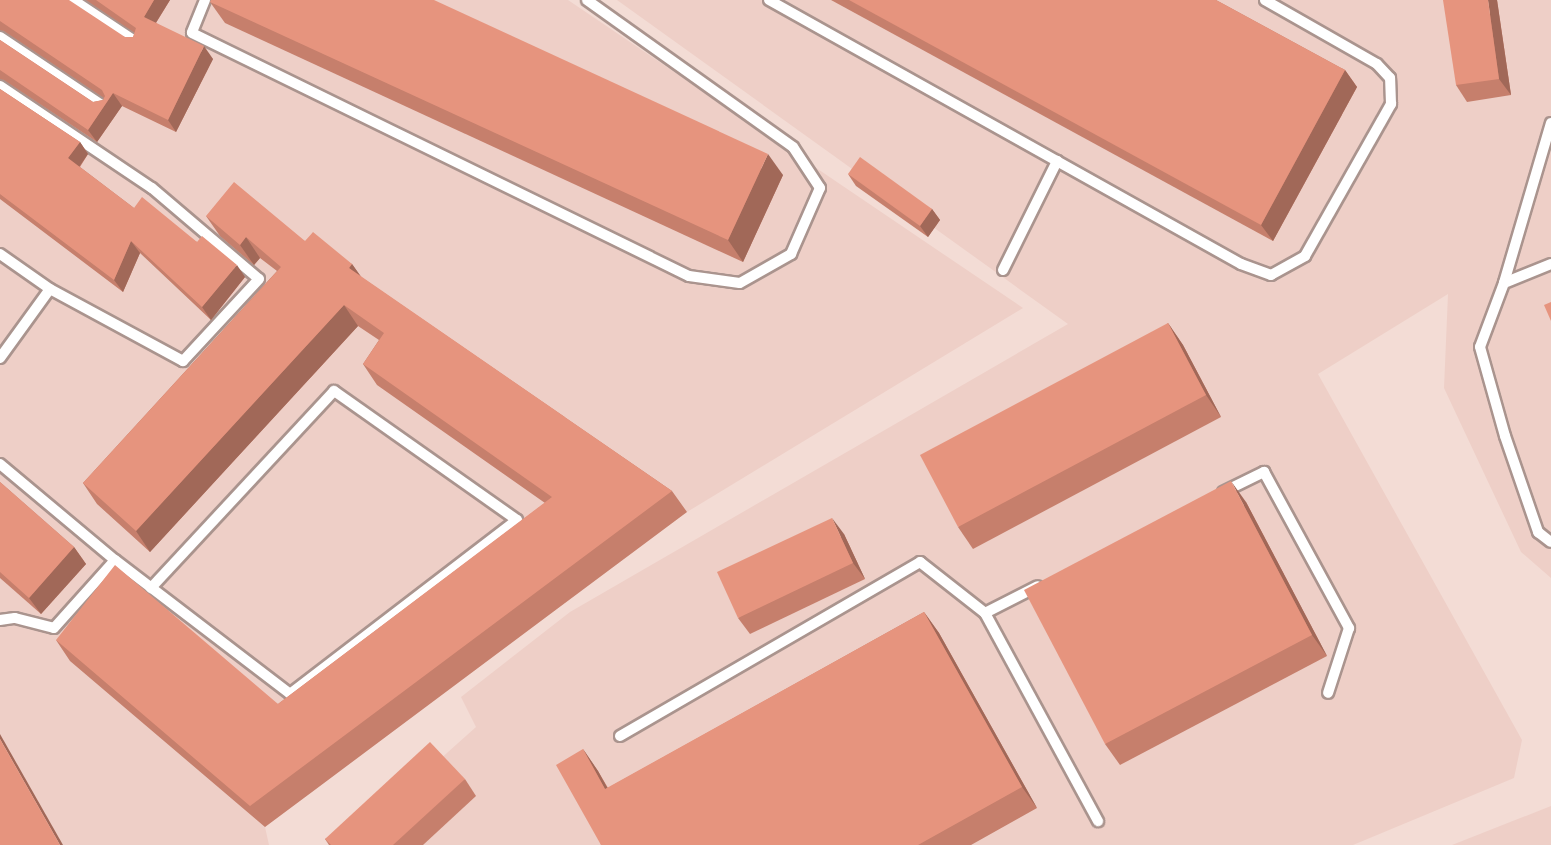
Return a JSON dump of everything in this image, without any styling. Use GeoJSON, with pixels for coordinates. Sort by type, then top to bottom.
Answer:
{"type":"FeatureCollection","features":[{"type":"Feature","properties":{"kind":"lane"},"geometry":{"type":"LineString","coordinates":[[72,0],[138,44]]}},
{"type":"Feature","properties":{"kind":"lane"},"geometry":{"type":"LineString","coordinates":[[205,0],[192,33],[688,276],[741,282],[791,254],[820,188],[793,147],[586,0]]}},
{"type":"Feature","properties":{"kind":"lane"},"geometry":{"type":"LineString","coordinates":[[769,0],[1241,264],[1271,275],[1305,256],[1391,104],[1390,78],[1377,64],[1264,0]]}},
{"type":"Feature","properties":{"kind":"lane"},"geometry":{"type":"LineString","coordinates":[[0,37],[106,108]]}},
{"type":"Feature","properties":{"kind":"lane"},"geometry":{"type":"LineString","coordinates":[[0,86],[152,188],[259,279],[183,361],[50,289],[0,254]]}},
{"type":"Feature","properties":{"kind":"lane"},"geometry":{"type":"LineString","coordinates":[[1551,123],[1504,283],[1480,346],[1505,436],[1538,532],[1551,542]]}},
{"type":"Feature","properties":{"kind":"lane"},"geometry":{"type":"LineString","coordinates":[[1003,270],[1057,161]]}},
{"type":"Feature","properties":{"kind":"lane"},"geometry":{"type":"LineString","coordinates":[[1504,283],[1551,264]]}},
{"type":"Feature","properties":{"kind":"lane"},"geometry":{"type":"LineString","coordinates":[[0,358],[50,289]]}},
{"type":"Feature","properties":{"kind":"lane"},"geometry":{"type":"LineString","coordinates":[[0,464],[115,560],[290,694],[517,520],[334,390],[152,588]]}},
{"type":"Feature","properties":{"kind":"lane"},"geometry":{"type":"LineString","coordinates":[[1212,498],[1264,472],[1349,628],[1328,693]]}},
{"type":"Feature","properties":{"kind":"lane"},"geometry":{"type":"LineString","coordinates":[[0,620],[15,618],[54,628],[115,560]]}},
{"type":"Feature","properties":{"kind":"lane"},"geometry":{"type":"LineString","coordinates":[[620,736],[920,562],[985,613],[1098,821]]}},
{"type":"Feature","properties":{"kind":"lane"},"geometry":{"type":"LineString","coordinates":[[985,613],[1047,582]]}},
{"type":"Feature","properties":{"kind":"shaded area"},"geometry":{"type":"Polygon","coordinates":[[[0,0],[568,0],[1023,308],[687,512],[265,827],[269,845],[0,845],[0,0]]]}},
{"type":"Feature","properties":{"kind":"shaded area"},"geometry":{"type":"Polygon","coordinates":[[[617,0],[1551,0],[1551,578],[1521,552],[1444,388],[1448,294],[1318,374],[1522,740],[1514,778],[1353,845],[344,845],[476,727],[461,697],[570,612],[1068,324],[617,0]]]}},
{"type":"Feature","properties":{"kind":"shaded area"},"geometry":{"type":"Polygon","coordinates":[[[1551,806],[1551,845],[1452,845],[1551,806]]]}},
{"type":"Feature","properties":{"kind":"building"},"geometry":{"type":"Polygon","coordinates":[[[0,0],[69,0],[125,37],[133,37],[136,28],[96,0],[154,0],[144,17],[204,46],[168,120],[113,93],[88,130],[0,70],[0,40],[93,102],[103,100],[105,96],[102,90],[0,21],[0,0]]]}},
{"type":"Feature","properties":{"kind":"building"},"geometry":{"type":"Polygon","coordinates":[[[211,0],[434,0],[768,154],[728,240],[210,2],[211,0]]]}},
{"type":"Feature","properties":{"kind":"building"},"geometry":{"type":"Polygon","coordinates":[[[849,0],[1216,0],[1345,70],[1261,225],[849,0]]]}},
{"type":"Feature","properties":{"kind":"building"},"geometry":{"type":"Polygon","coordinates":[[[1443,0],[1488,0],[1499,79],[1456,85],[1443,0]]]}},
{"type":"Feature","properties":{"kind":"building"},"geometry":{"type":"Polygon","coordinates":[[[0,89],[80,142],[68,158],[134,208],[142,197],[197,242],[202,236],[237,265],[202,307],[131,241],[114,280],[0,194],[0,89]]]}},
{"type":"Feature","properties":{"kind":"building"},"geometry":{"type":"Polygon","coordinates":[[[860,157],[932,209],[920,226],[848,174],[860,157]]]}},
{"type":"Feature","properties":{"kind":"building"},"geometry":{"type":"Polygon","coordinates":[[[234,182],[305,241],[313,232],[352,264],[349,268],[672,491],[250,806],[56,640],[115,565],[278,704],[552,497],[363,364],[384,333],[344,305],[136,531],[83,483],[281,267],[246,237],[240,245],[206,216],[234,182]]]}},
{"type":"Feature","properties":{"kind":"building"},"geometry":{"type":"Polygon","coordinates":[[[1551,302],[1551,321],[1544,305],[1551,302]]]}},
{"type":"Feature","properties":{"kind":"building"},"geometry":{"type":"Polygon","coordinates":[[[1168,323],[1206,395],[958,527],[920,455],[1168,323]]]}},
{"type":"Feature","properties":{"kind":"building"},"geometry":{"type":"Polygon","coordinates":[[[1231,481],[1312,635],[1105,744],[1024,590],[1231,481]]]}},
{"type":"Feature","properties":{"kind":"building"},"geometry":{"type":"Polygon","coordinates":[[[0,482],[74,547],[29,598],[0,572],[0,482]]]}},
{"type":"Feature","properties":{"kind":"building"},"geometry":{"type":"Polygon","coordinates":[[[832,518],[853,563],[738,618],[717,572],[832,518]]]}},
{"type":"Feature","properties":{"kind":"building"},"geometry":{"type":"Polygon","coordinates":[[[924,612],[1022,787],[918,845],[601,845],[556,765],[583,749],[605,789],[924,612]]]}},
{"type":"Feature","properties":{"kind":"building"},"geometry":{"type":"Polygon","coordinates":[[[0,739],[60,845],[0,845],[0,739]]]}},
{"type":"Feature","properties":{"kind":"building"},"geometry":{"type":"Polygon","coordinates":[[[430,742],[465,779],[393,845],[331,845],[325,839],[430,742]]]}}]}
